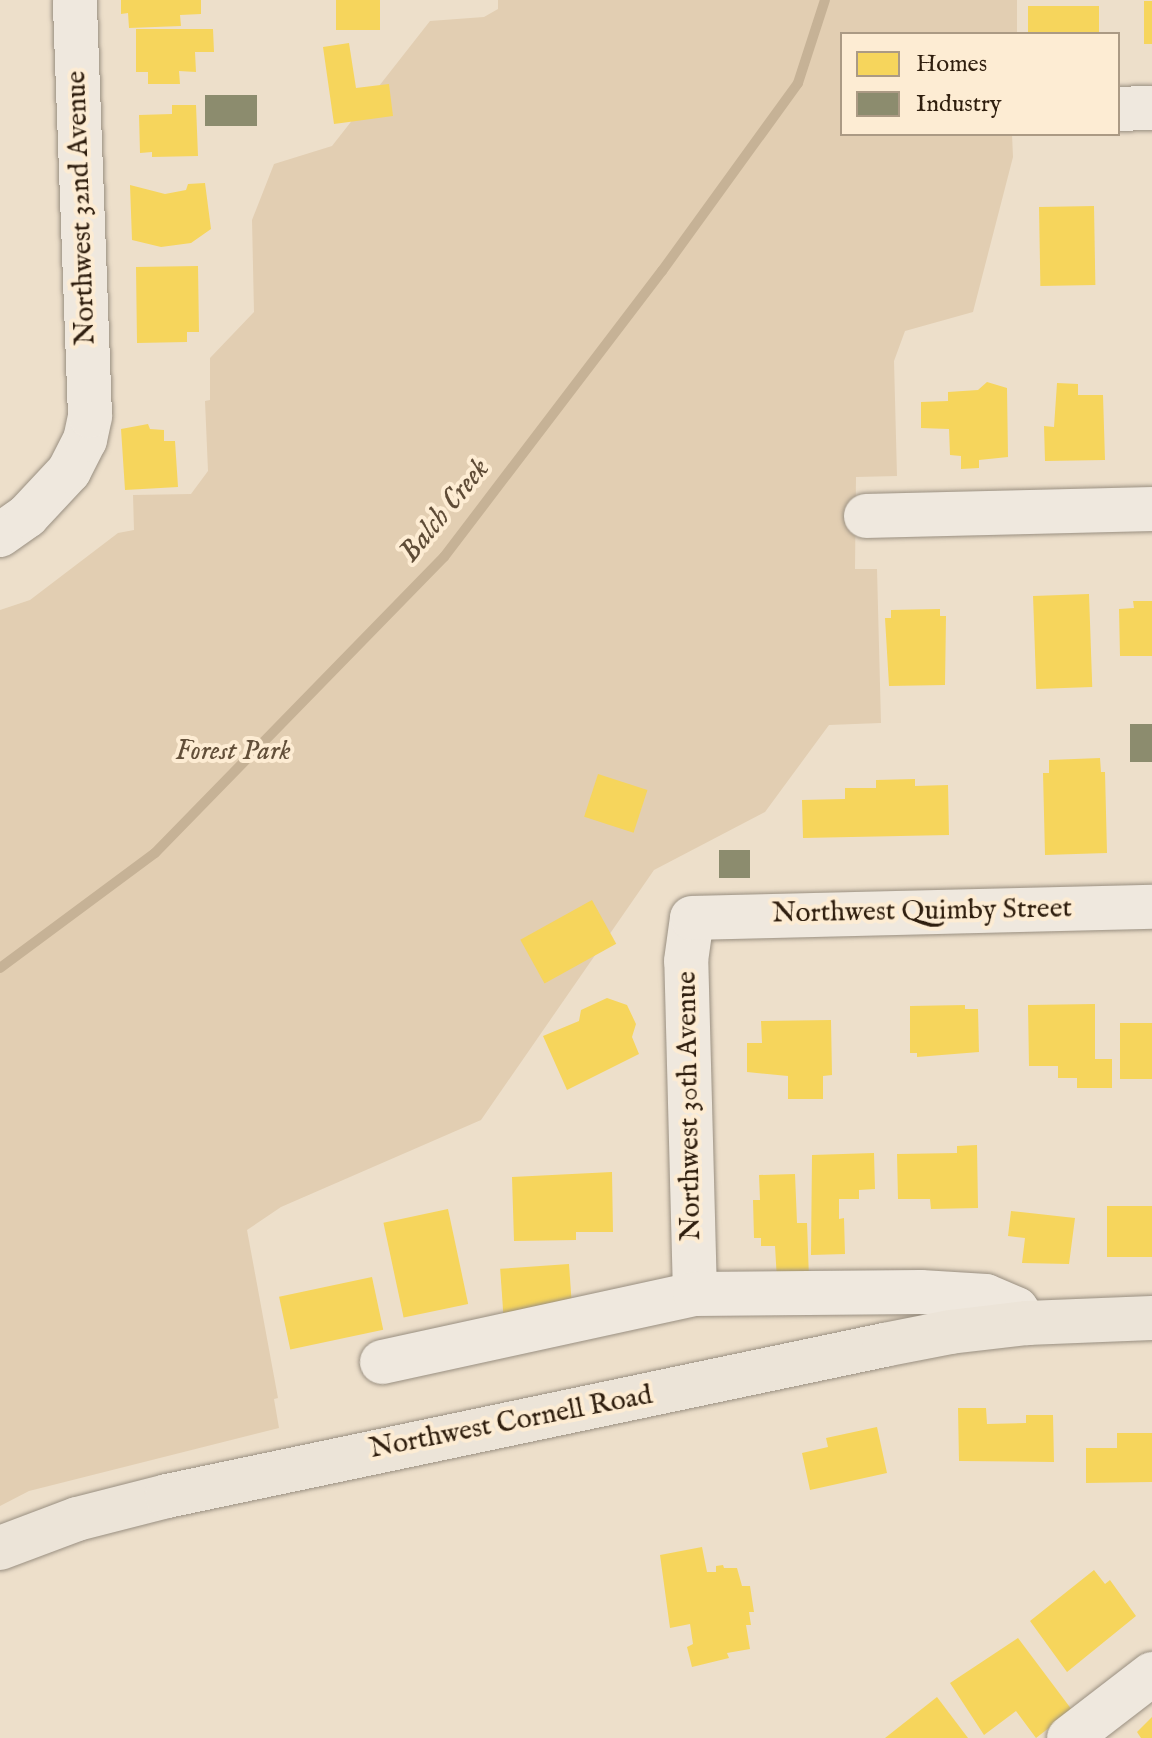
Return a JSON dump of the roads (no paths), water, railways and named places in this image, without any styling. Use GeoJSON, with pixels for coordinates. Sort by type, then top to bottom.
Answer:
{"type":"FeatureCollection","features":[{"type":"Feature","properties":{"kind":"main road","name":"Northwest Cornell Road"},"geometry":{"type":"LineString","coordinates":[[0,1548],[115,1509],[276,1472],[910,1340],[1027,1323],[1152,1318]]}},
{"type":"Feature","properties":{"kind":"street","name":"Northwest 32nd Avenue"},"geometry":{"type":"LineString","coordinates":[[0,535],[27,516],[69,471],[85,440],[90,416],[75,0]]}},
{"type":"Feature","properties":{"kind":"street"},"geometry":{"type":"LineString","coordinates":[[1120,109],[1152,108]]}},
{"type":"Feature","properties":{"kind":"street"},"geometry":{"type":"LineString","coordinates":[[866,516],[1152,509]]}},
{"type":"Feature","properties":{"kind":"street","name":"Northwest Quimby Street"},"geometry":{"type":"LineString","coordinates":[[692,918],[1152,907]]}},
{"type":"Feature","properties":{"kind":"street","name":"Northwest 30th Avenue"},"geometry":{"type":"LineString","coordinates":[[692,918],[686,961],[695,1294]]}},
{"type":"Feature","properties":{"kind":"street"},"geometry":{"type":"LineString","coordinates":[[382,1362],[695,1294],[921,1292],[986,1296],[1016,1309],[1027,1323]]}},
{"type":"Feature","properties":{"kind":"street"},"geometry":{"type":"LineString","coordinates":[[1069,1738],[1152,1674]]}},
{"type":"Feature","properties":{"kind":"waterway","name":"Balch Creek"},"geometry":{"type":"LineString","coordinates":[[0,968],[155,853],[444,557],[662,271],[798,83],[825,0]]}},
{"type":"Feature","properties":{"kind":"park label","name":"Forest Park"},"geometry":{"type":"Point","coordinates":[233,752]}}]}
